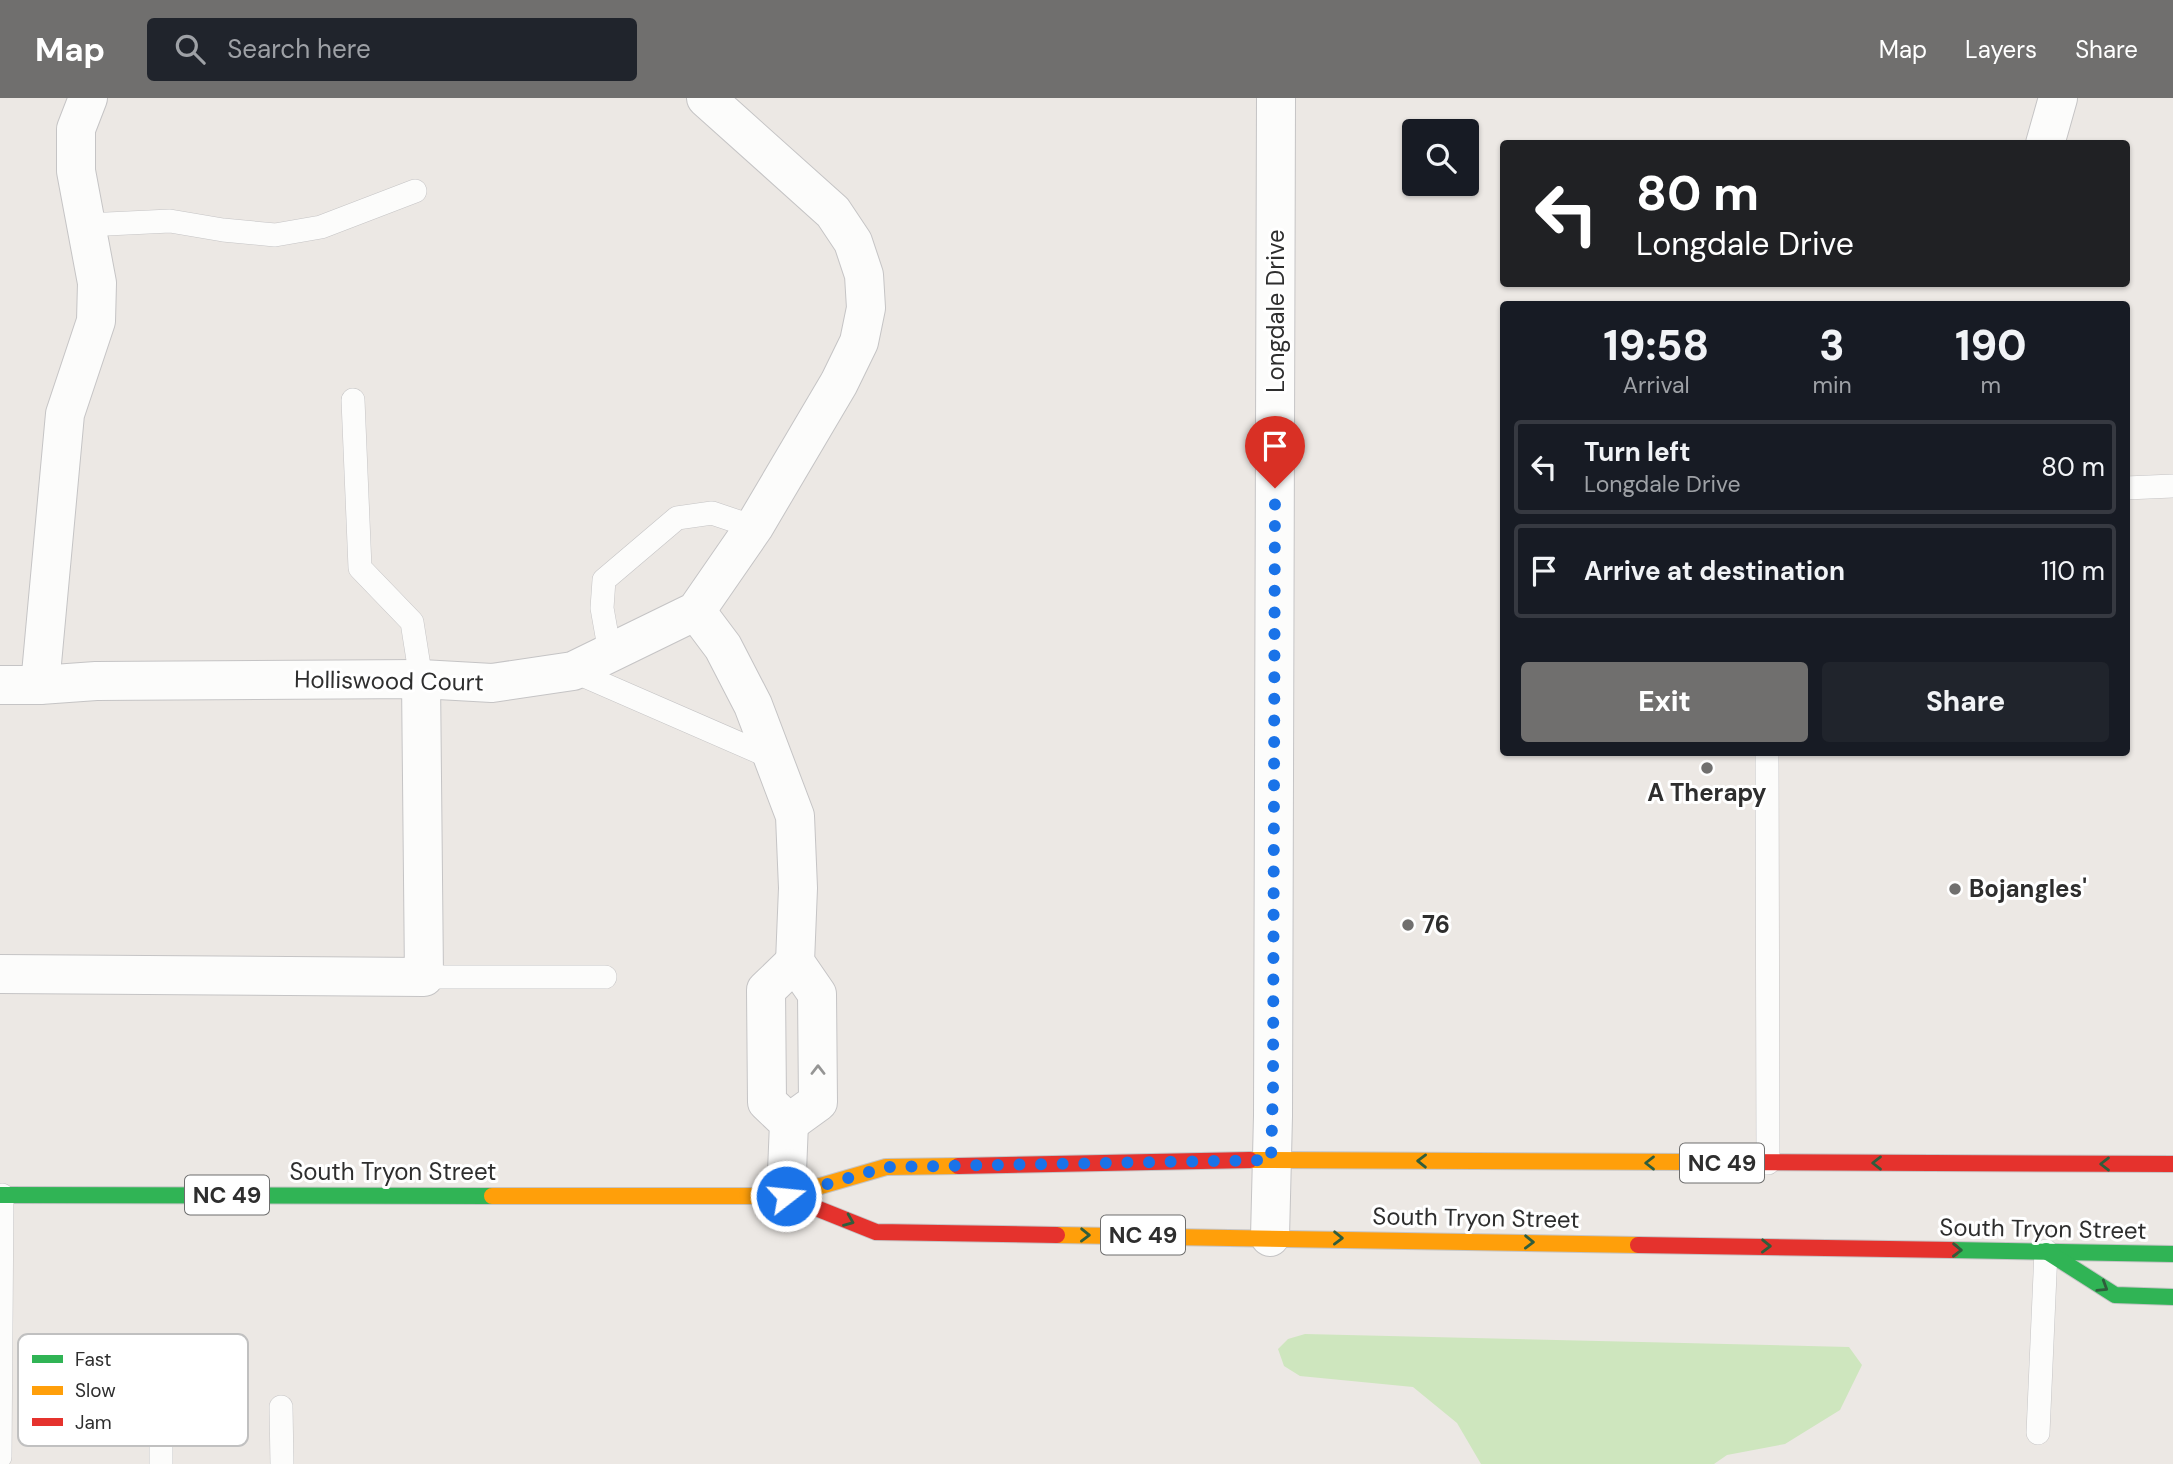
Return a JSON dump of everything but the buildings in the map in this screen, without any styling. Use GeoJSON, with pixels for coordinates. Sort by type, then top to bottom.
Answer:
{"type":"FeatureCollection","features":[{"type":"Feature","properties":{"kind":"main road","name":"South Tryon Street"},"geometry":{"type":"LineString","coordinates":[[1,1195],[786,1196],[886,1167],[1271,1160],[2173,1164]]}},
{"type":"Feature","properties":{"kind":"main road","name":"South Tryon Street"},"geometry":{"type":"LineString","coordinates":[[786,1196],[876,1232],[2173,1254]]}},
{"type":"Feature","properties":{"kind":"main road"},"geometry":{"type":"LineString","coordinates":[[2046,1251],[2115,1295],[2173,1297]]}},
{"type":"Feature","properties":{"kind":"street"},"geometry":{"type":"LineString","coordinates":[[40,685],[65,414],[96,321],[97,283],[76,171],[76,130],[88,98]]}},
{"type":"Feature","properties":{"kind":"street","name":"Holliswood Court"},"geometry":{"type":"LineString","coordinates":[[0,685],[96,681],[421,679],[492,682],[573,671],[696,611],[754,527],[839,383],[859,342],[866,308],[864,275],[853,242],[833,212],[706,98]]}},
{"type":"Feature","properties":{"kind":"street","name":"Longdale Drive"},"geometry":{"type":"LineString","coordinates":[[1270,1237],[1273,1102],[1276,98]]}},
{"type":"Feature","properties":{"kind":"street"},"geometry":{"type":"LineString","coordinates":[[2046,140],[2058,98]]}},
{"type":"Feature","properties":{"kind":"street"},"geometry":{"type":"LineString","coordinates":[[696,611],[729,659],[753,705],[795,816],[798,887],[795,962],[817,995],[818,1102],[789,1123]]}},
{"type":"Feature","properties":{"kind":"street"},"geometry":{"type":"LineString","coordinates":[[0,974],[424,977],[421,679]]}},
{"type":"Feature","properties":{"kind":"street"},"geometry":{"type":"LineString","coordinates":[[786,1196],[789,1123],[767,1102],[766,989],[795,962]]}},
{"type":"Feature","properties":{"kind":"lane"},"geometry":{"type":"LineString","coordinates":[[86,225],[170,221],[275,235],[321,227],[415,191]]}},
{"type":"Feature","properties":{"kind":"lane"},"geometry":{"type":"LineString","coordinates":[[353,400],[360,568],[412,622],[421,679]]}},
{"type":"Feature","properties":{"kind":"lane"},"geometry":{"type":"LineString","coordinates":[[2130,488],[2173,486]]}},
{"type":"Feature","properties":{"kind":"lane"},"geometry":{"type":"LineString","coordinates":[[610,653],[602,608],[604,580],[677,519],[712,513],[754,527]]}},
{"type":"Feature","properties":{"kind":"lane"},"geometry":{"type":"LineString","coordinates":[[573,671],[775,759]]}},
{"type":"Feature","properties":{"kind":"lane"},"geometry":{"type":"LineString","coordinates":[[1767,756],[1768,1163]]}},
{"type":"Feature","properties":{"kind":"lane"},"geometry":{"type":"LineString","coordinates":[[424,977],[605,977]]}},
{"type":"Feature","properties":{"kind":"lane"},"geometry":{"type":"LineString","coordinates":[[0,1457],[1,1195]]}},
{"type":"Feature","properties":{"kind":"lane"},"geometry":{"type":"LineString","coordinates":[[2038,1433],[2046,1251]]}},
{"type":"Feature","properties":{"kind":"lane"},"geometry":{"type":"LineString","coordinates":[[281,1406],[282,1464]]}},
{"type":"Feature","properties":{"kind":"lane"},"geometry":{"type":"LineString","coordinates":[[161,1446],[161,1464]]}},
{"type":"Feature","properties":{"kind":"green space"},"geometry":{"type":"Polygon","coordinates":[[[1305,1334],[1849,1347],[1862,1365],[1840,1410],[1785,1444],[1727,1455],[1714,1464],[1481,1464],[1457,1423],[1413,1387],[1300,1376],[1284,1366],[1278,1349],[1288,1339],[1305,1334]]]}},
{"type":"Feature","properties":{"kind":"traffic: fast"},"geometry":{"type":"LineString","coordinates":[[0,1195],[492,1196]]}},
{"type":"Feature","properties":{"kind":"traffic: fast"},"geometry":{"type":"LineString","coordinates":[[1952,1250],[2173,1254]]}},
{"type":"Feature","properties":{"kind":"traffic: fast"},"geometry":{"type":"LineString","coordinates":[[2046,1251],[2115,1295],[2173,1297]]}},
{"type":"Feature","properties":{"kind":"traffic: slow"},"geometry":{"type":"LineString","coordinates":[[1250,1160],[1697,1162]]}},
{"type":"Feature","properties":{"kind":"traffic: slow"},"geometry":{"type":"LineString","coordinates":[[492,1196],[786,1196],[886,1167],[958,1166]]}},
{"type":"Feature","properties":{"kind":"traffic: slow"},"geometry":{"type":"LineString","coordinates":[[1057,1235],[1638,1245]]}},
{"type":"Feature","properties":{"kind":"traffic: jam"},"geometry":{"type":"LineString","coordinates":[[958,1166],[1250,1160]]}},
{"type":"Feature","properties":{"kind":"traffic: jam"},"geometry":{"type":"LineString","coordinates":[[1697,1162],[2173,1164]]}},
{"type":"Feature","properties":{"kind":"traffic: jam"},"geometry":{"type":"LineString","coordinates":[[786,1196],[876,1232],[1057,1235]]}},
{"type":"Feature","properties":{"kind":"traffic: jam"},"geometry":{"type":"LineString","coordinates":[[1638,1245],[1952,1250]]}},
{"type":"Feature","properties":{"kind":"place","name":"A Therapy"},"geometry":{"type":"Point","coordinates":[1707,768]}},
{"type":"Feature","properties":{"kind":"place","name":"Bojangles'"},"geometry":{"type":"Point","coordinates":[1955,889]}},
{"type":"Feature","properties":{"kind":"place","name":"76"},"geometry":{"type":"Point","coordinates":[1408,925]}},
{"type":"Feature","properties":{"kind":"route"},"geometry":{"type":"LineString","coordinates":[[786,1196],[886,1167],[1271,1160],[1275,488]]}}]}
